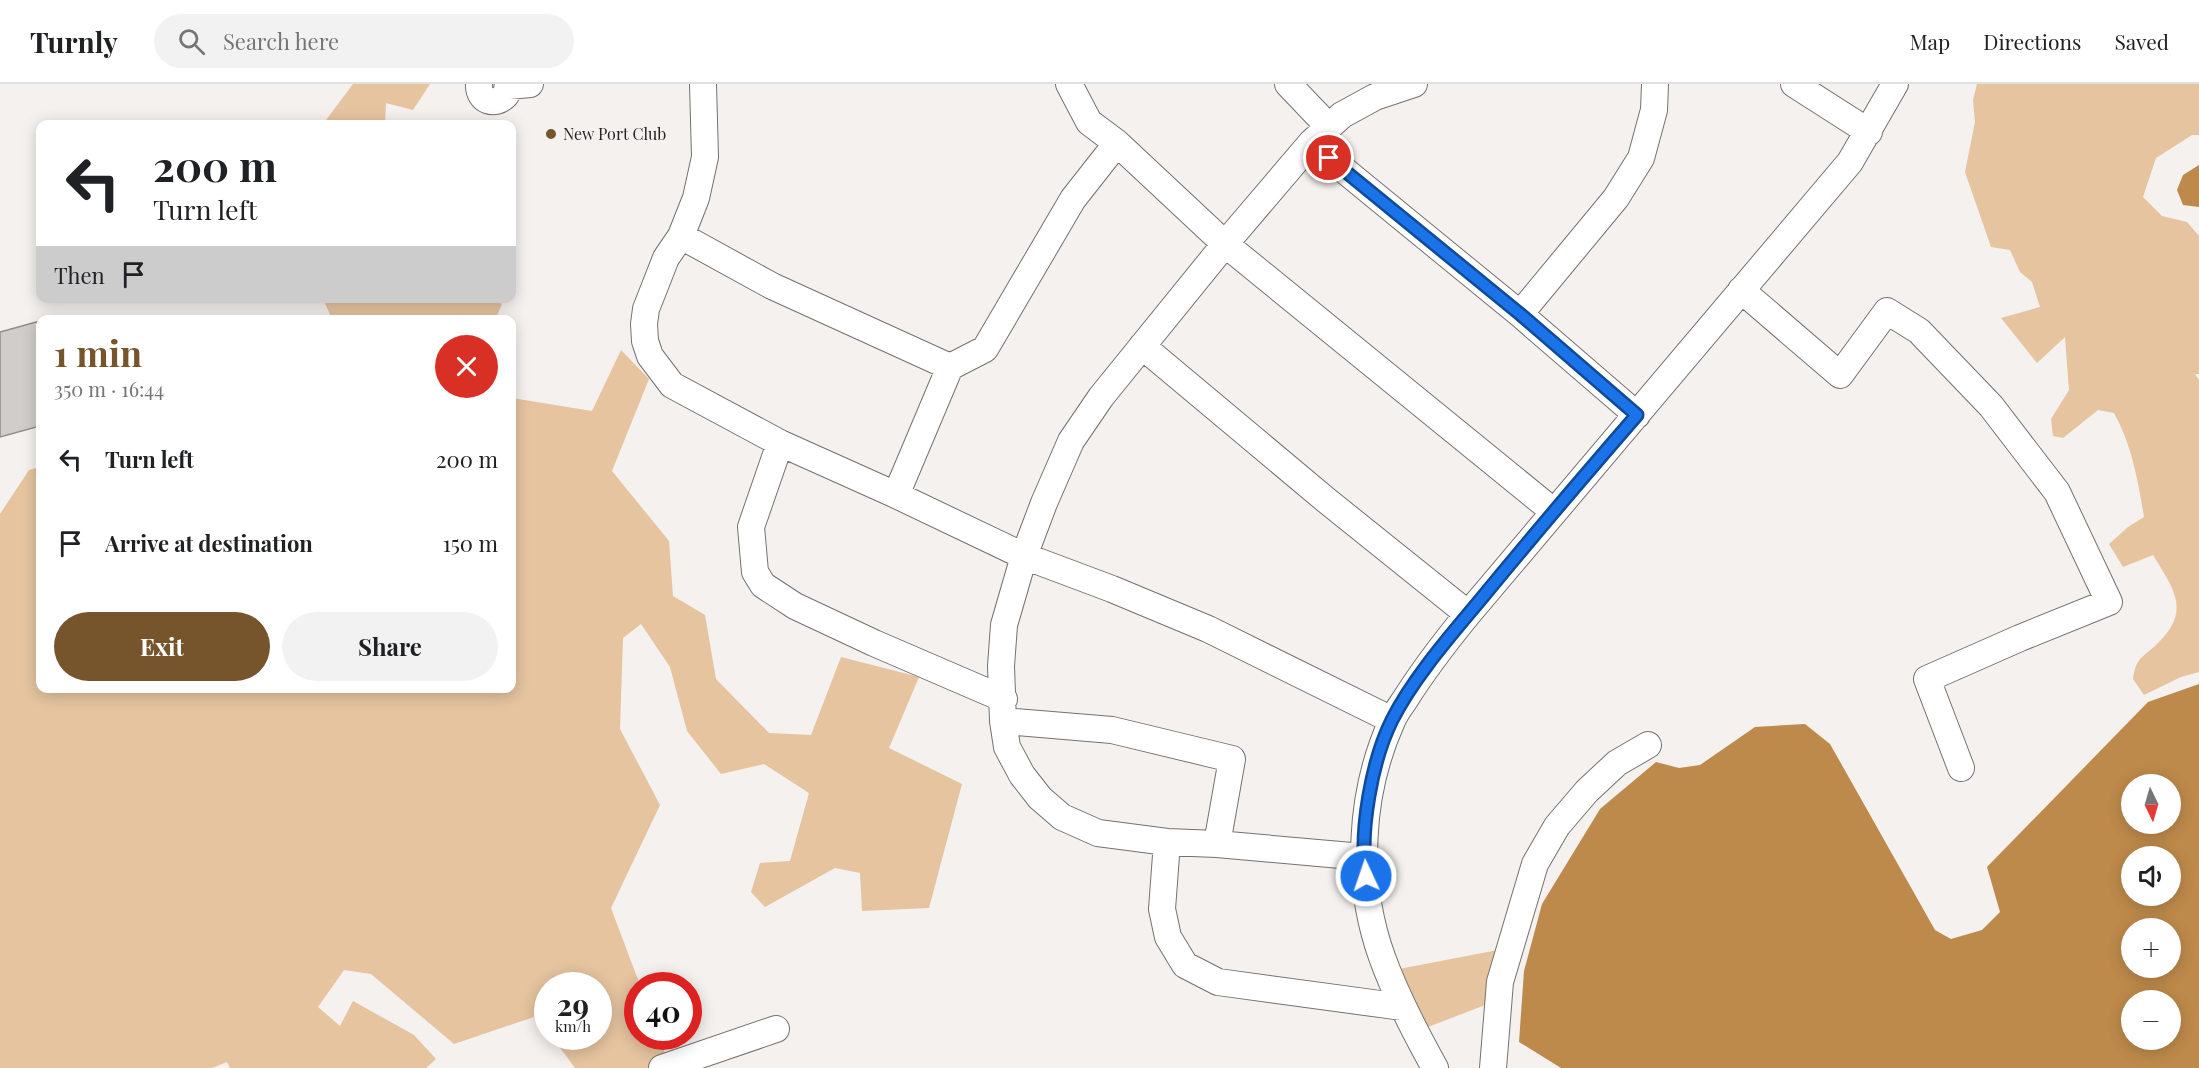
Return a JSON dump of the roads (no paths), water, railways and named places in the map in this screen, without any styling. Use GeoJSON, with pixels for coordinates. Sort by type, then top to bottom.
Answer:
{"type":"FeatureCollection","features":[{"type":"Feature","properties":{"kind":"street"},"geometry":{"type":"LineString","coordinates":[[479,84],[481,96],[489,102],[498,102],[515,85]]}},
{"type":"Feature","properties":{"kind":"street"},"geometry":{"type":"LineString","coordinates":[[703,84],[705,157],[696,198],[681,236],[666,258],[646,309],[644,324],[645,341],[650,356],[672,386],[780,443],[1024,556],[1208,629],[1392,720]]}},
{"type":"Feature","properties":{"kind":"street"},"geometry":{"type":"LineString","coordinates":[[1069,84],[1089,122],[1117,143],[1225,244],[1553,512]]}},
{"type":"Feature","properties":{"kind":"street"},"geometry":{"type":"LineString","coordinates":[[1288,84],[1320,135],[1637,415]]}},
{"type":"Feature","properties":{"kind":"street"},"geometry":{"type":"LineString","coordinates":[[1363,858],[1217,844],[1167,842],[1098,833],[1062,817],[1040,798],[1022,775],[1007,747],[1001,666],[1004,625],[1024,556],[1071,441],[1101,397],[1225,244],[1320,135],[1342,115],[1375,97],[1414,84]]}},
{"type":"Feature","properties":{"kind":"street"},"geometry":{"type":"LineString","coordinates":[[1520,314],[1616,198],[1641,158],[1654,110],[1655,84]]}},
{"type":"Feature","properties":{"kind":"street"},"geometry":{"type":"LineString","coordinates":[[1794,84],[1869,132]]}},
{"type":"Feature","properties":{"kind":"street"},"geometry":{"type":"LineString","coordinates":[[1435,1068],[1402,1006],[1381,956],[1370,912],[1363,858],[1369,802],[1378,761],[1392,720],[1424,670],[1468,614],[1851,162],[1895,84]]}},
{"type":"Feature","properties":{"kind":"street"},"geometry":{"type":"LineString","coordinates":[[896,495],[950,368],[985,349],[1073,199],[1117,143]]}},
{"type":"Feature","properties":{"kind":"street"},"geometry":{"type":"LineString","coordinates":[[681,236],[772,286],[950,368]]}},
{"type":"Feature","properties":{"kind":"street"},"geometry":{"type":"LineString","coordinates":[[1741,290],[1840,375],[1887,311],[1919,331],[1991,406],[2057,492],[2104,592],[2109,603],[2020,638],[1927,679],[1961,768]]}},
{"type":"Feature","properties":{"kind":"street"},"geometry":{"type":"LineString","coordinates":[[1142,346],[1326,500],[1468,614]]}},
{"type":"Feature","properties":{"kind":"street"},"geometry":{"type":"LineString","coordinates":[[780,443],[751,527],[755,572],[763,585],[795,606],[874,643],[1004,710],[1112,730],[1232,759],[1217,844]]}},
{"type":"Feature","properties":{"kind":"street"},"geometry":{"type":"LineString","coordinates":[[1493,1068],[1500,982],[1535,864],[1557,826],[1587,791],[1617,763],[1648,745]]}},
{"type":"Feature","properties":{"kind":"street"},"geometry":{"type":"LineString","coordinates":[[1167,842],[1162,909],[1168,936],[1185,965],[1218,982],[1402,1006]]}},
{"type":"Feature","properties":{"kind":"street"},"geometry":{"type":"LineString","coordinates":[[662,1068],[776,1029]]}},
{"type":"Feature","properties":{"kind":"place","name":"New Port Club"},"geometry":{"type":"Point","coordinates":[551,134]}}]}
